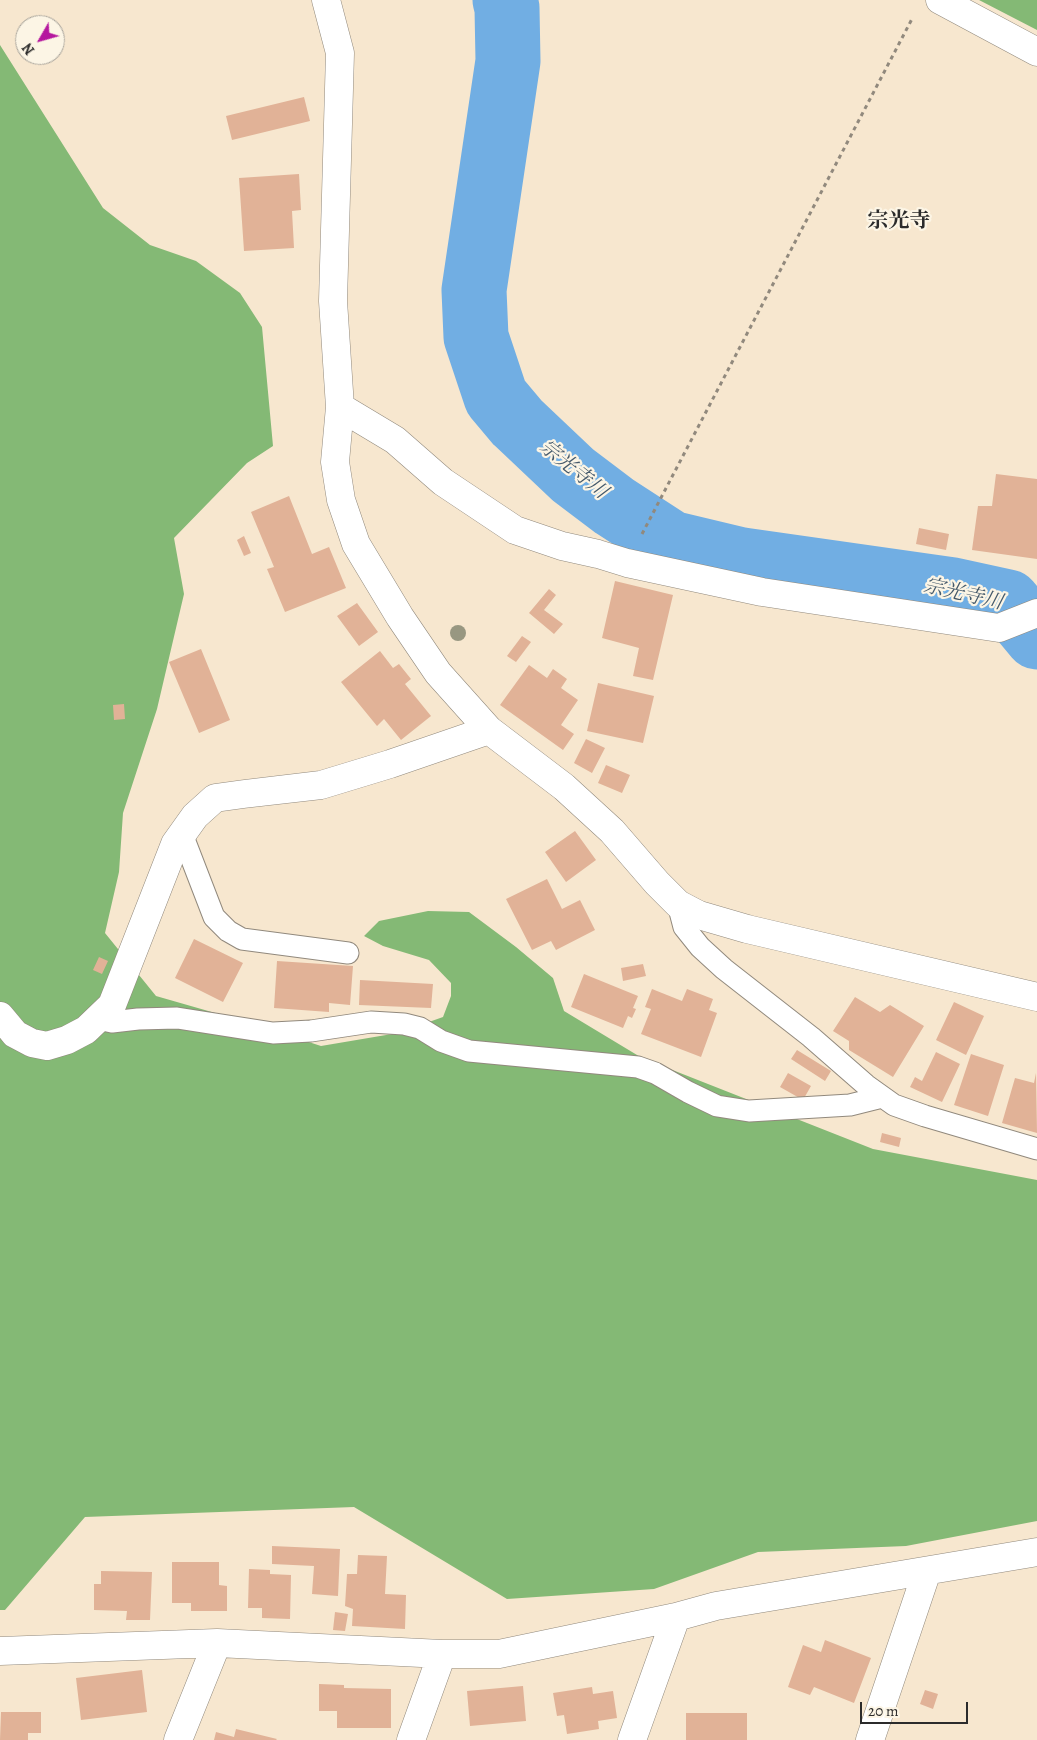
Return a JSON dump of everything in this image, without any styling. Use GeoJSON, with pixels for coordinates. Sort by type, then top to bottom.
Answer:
{"type":"FeatureCollection","features":[{"type":"Feature","properties":{"kind":"street"},"geometry":{"type":"LineString","coordinates":[[326,0],[340,53],[333,301],[340,407],[336,462],[341,500],[356,544],[400,617],[438,673],[489,730],[564,787],[612,830],[657,884],[678,904],[699,915],[748,929],[1037,997]]}},
{"type":"Feature","properties":{"kind":"street"},"geometry":{"type":"LineString","coordinates":[[929,4],[1037,52]]}},
{"type":"Feature","properties":{"kind":"street"},"geometry":{"type":"LineString","coordinates":[[340,407],[394,440],[444,482],[515,530],[562,546],[627,563],[762,592],[999,628],[1037,612]]}},
{"type":"Feature","properties":{"kind":"street"},"geometry":{"type":"LineString","coordinates":[[0,1016],[15,1034],[32,1043],[47,1046],[67,1040],[86,1030],[112,1005],[176,844],[195,816],[215,798],[321,785],[390,764],[489,730]]}},
{"type":"Feature","properties":{"kind":"street"},"geometry":{"type":"LineString","coordinates":[[0,1651],[217,1643],[442,1654],[499,1654],[676,1617],[716,1606],[1037,1552]]}},
{"type":"Feature","properties":{"kind":"street"},"geometry":{"type":"LineString","coordinates":[[870,1740],[927,1571]]}},
{"type":"Feature","properties":{"kind":"street"},"geometry":{"type":"LineString","coordinates":[[632,1740],[676,1617]]}},
{"type":"Feature","properties":{"kind":"street"},"geometry":{"type":"LineString","coordinates":[[178,1740],[217,1643]]}},
{"type":"Feature","properties":{"kind":"street"},"geometry":{"type":"LineString","coordinates":[[411,1740],[442,1654]]}},
{"type":"Feature","properties":{"kind":"lane"},"geometry":{"type":"LineString","coordinates":[[182,834],[214,916],[228,931],[242,939],[348,953]]}},
{"type":"Feature","properties":{"kind":"lane"},"geometry":{"type":"LineString","coordinates":[[678,904],[684,927],[700,947],[724,969],[811,1037],[882,1097],[894,1105],[925,1116],[1037,1149]]}},
{"type":"Feature","properties":{"kind":"lane"},"geometry":{"type":"LineString","coordinates":[[98,1019],[112,1022],[177,1018],[273,1033],[311,1031],[371,1022],[404,1024],[420,1028],[441,1041],[470,1051],[638,1067],[655,1073],[717,1106],[750,1111],[850,1105],[882,1097]]}},
{"type":"Feature","properties":{"kind":"path"},"geometry":{"type":"LineString","coordinates":[[640,538],[929,4]]}},
{"type":"Feature","properties":{"kind":"green space"},"geometry":{"type":"Polygon","coordinates":[[[979,0],[1037,0],[1037,30],[979,0]]]}},
{"type":"Feature","properties":{"kind":"green space"},"geometry":{"type":"Polygon","coordinates":[[[0,45],[103,208],[150,245],[196,261],[240,293],[262,327],[273,446],[247,463],[174,538],[184,594],[157,709],[123,813],[119,872],[105,933],[156,996],[321,1046],[398,1033],[443,1017],[451,996],[451,983],[429,960],[383,946],[364,936],[379,921],[428,911],[469,912],[516,947],[553,978],[564,1011],[642,1058],[873,1149],[1037,1180],[1037,1521],[906,1546],[758,1552],[654,1589],[507,1599],[354,1507],[85,1517],[5,1610],[0,1610],[0,45]]]}},
{"type":"Feature","properties":{"kind":"building"},"geometry":{"type":"Polygon","coordinates":[[[304,97],[310,121],[232,140],[226,116],[304,97]]]}},
{"type":"Feature","properties":{"kind":"building"},"geometry":{"type":"Polygon","coordinates":[[[299,174],[301,210],[292,211],[294,248],[244,251],[239,178],[299,174]]]}},
{"type":"Feature","properties":{"kind":"building"},"geometry":{"type":"Polygon","coordinates":[[[996,474],[1037,479],[1037,559],[972,550],[978,506],[992,506],[996,474]]]}},
{"type":"Feature","properties":{"kind":"building"},"geometry":{"type":"Polygon","coordinates":[[[289,496],[312,554],[329,547],[346,588],[285,612],[267,569],[274,567],[251,512],[289,496]]]}},
{"type":"Feature","properties":{"kind":"building"},"geometry":{"type":"Polygon","coordinates":[[[919,528],[949,534],[946,550],[916,544],[919,528]]]}},
{"type":"Feature","properties":{"kind":"building"},"geometry":{"type":"Polygon","coordinates":[[[244,536],[251,553],[244,556],[237,540],[244,536]]]}},
{"type":"Feature","properties":{"kind":"building"},"geometry":{"type":"Polygon","coordinates":[[[615,581],[673,595],[653,680],[633,676],[639,648],[602,638],[615,581]]]}},
{"type":"Feature","properties":{"kind":"building"},"geometry":{"type":"Polygon","coordinates":[[[549,589],[556,595],[544,610],[563,624],[554,634],[529,613],[549,589]]]}},
{"type":"Feature","properties":{"kind":"building"},"geometry":{"type":"Polygon","coordinates":[[[357,603],[378,632],[359,646],[337,616],[357,603]]]}},
{"type":"Feature","properties":{"kind":"building"},"geometry":{"type":"Polygon","coordinates":[[[522,636],[531,642],[516,662],[507,656],[522,636]]]}},
{"type":"Feature","properties":{"kind":"building"},"geometry":{"type":"Polygon","coordinates":[[[201,649],[230,720],[199,733],[169,662],[201,649]]]}},
{"type":"Feature","properties":{"kind":"building"},"geometry":{"type":"Polygon","coordinates":[[[380,651],[393,668],[399,664],[411,679],[405,684],[431,716],[401,740],[384,719],[377,726],[341,682],[380,651]]]}},
{"type":"Feature","properties":{"kind":"building"},"geometry":{"type":"Polygon","coordinates":[[[529,665],[547,678],[553,669],[567,679],[561,688],[578,700],[561,725],[574,734],[563,750],[500,705],[529,665]]]}},
{"type":"Feature","properties":{"kind":"building"},"geometry":{"type":"Polygon","coordinates":[[[598,683],[654,696],[643,743],[587,731],[598,683]]]}},
{"type":"Feature","properties":{"kind":"building"},"geometry":{"type":"Polygon","coordinates":[[[124,704],[125,719],[114,720],[113,705],[124,704]]]}},
{"type":"Feature","properties":{"kind":"building"},"geometry":{"type":"Polygon","coordinates":[[[586,739],[605,748],[592,773],[574,763],[586,739]]]}},
{"type":"Feature","properties":{"kind":"building"},"geometry":{"type":"Polygon","coordinates":[[[606,765],[630,775],[622,793],[598,783],[606,765]]]}},
{"type":"Feature","properties":{"kind":"building"},"geometry":{"type":"Polygon","coordinates":[[[575,831],[596,860],[566,882],[545,852],[575,831]]]}},
{"type":"Feature","properties":{"kind":"building"},"geometry":{"type":"Polygon","coordinates":[[[547,879],[562,909],[580,900],[595,930],[556,950],[551,941],[532,950],[506,899],[547,879]]]}},
{"type":"Feature","properties":{"kind":"building"},"geometry":{"type":"Polygon","coordinates":[[[194,939],[243,963],[223,1002],[175,978],[194,939]]]}},
{"type":"Feature","properties":{"kind":"building"},"geometry":{"type":"Polygon","coordinates":[[[99,957],[108,961],[102,974],[93,970],[99,957]]]}},
{"type":"Feature","properties":{"kind":"building"},"geometry":{"type":"Polygon","coordinates":[[[277,961],[353,966],[350,1005],[329,1003],[329,1012],[274,1008],[277,961]]]}},
{"type":"Feature","properties":{"kind":"building"},"geometry":{"type":"Polygon","coordinates":[[[643,964],[646,976],[623,981],[621,968],[643,964]]]}},
{"type":"Feature","properties":{"kind":"building"},"geometry":{"type":"Polygon","coordinates":[[[584,974],[638,996],[633,1008],[636,1009],[632,1018],[628,1016],[623,1028],[571,1007],[584,974]]]}},
{"type":"Feature","properties":{"kind":"building"},"geometry":{"type":"Polygon","coordinates":[[[360,980],[433,984],[431,1008],[359,1005],[360,980]]]}},
{"type":"Feature","properties":{"kind":"building"},"geometry":{"type":"Polygon","coordinates":[[[652,989],[682,1001],[687,989],[713,999],[709,1010],[717,1013],[701,1057],[641,1034],[651,1009],[645,1007],[652,989]]]}},
{"type":"Feature","properties":{"kind":"building"},"geometry":{"type":"Polygon","coordinates":[[[855,997],[880,1012],[890,1005],[924,1026],[893,1077],[849,1050],[849,1041],[833,1031],[855,997]]]}},
{"type":"Feature","properties":{"kind":"building"},"geometry":{"type":"Polygon","coordinates":[[[954,1002],[984,1016],[966,1055],[936,1040],[954,1002]]]}},
{"type":"Feature","properties":{"kind":"building"},"geometry":{"type":"Polygon","coordinates":[[[797,1050],[831,1071],[825,1081],[791,1059],[797,1050]]]}},
{"type":"Feature","properties":{"kind":"building"},"geometry":{"type":"Polygon","coordinates":[[[936,1052],[960,1064],[942,1102],[910,1087],[915,1077],[922,1081],[936,1052]]]}},
{"type":"Feature","properties":{"kind":"building"},"geometry":{"type":"Polygon","coordinates":[[[971,1054],[1004,1065],[988,1116],[954,1105],[971,1054]]]}},
{"type":"Feature","properties":{"kind":"building"},"geometry":{"type":"Polygon","coordinates":[[[788,1073],[811,1086],[803,1100],[780,1087],[788,1073]]]}},
{"type":"Feature","properties":{"kind":"building"},"geometry":{"type":"Polygon","coordinates":[[[1036,1073],[1037,1133],[1002,1123],[1015,1078],[1034,1083],[1036,1073]]]}},
{"type":"Feature","properties":{"kind":"building"},"geometry":{"type":"Polygon","coordinates":[[[882,1133],[901,1138],[899,1147],[880,1142],[882,1133]]]}},
{"type":"Feature","properties":{"kind":"building"},"geometry":{"type":"Polygon","coordinates":[[[272,1546],[340,1549],[338,1596],[312,1594],[314,1566],[272,1564],[272,1546]]]}},
{"type":"Feature","properties":{"kind":"building"},"geometry":{"type":"Polygon","coordinates":[[[358,1555],[387,1556],[385,1594],[406,1595],[405,1629],[352,1626],[353,1609],[345,1606],[347,1574],[357,1574],[358,1555]]]}},
{"type":"Feature","properties":{"kind":"building"},"geometry":{"type":"Polygon","coordinates":[[[172,1562],[219,1562],[219,1585],[227,1586],[227,1611],[191,1611],[191,1603],[172,1603],[172,1562]]]}},
{"type":"Feature","properties":{"kind":"building"},"geometry":{"type":"Polygon","coordinates":[[[249,1569],[270,1570],[270,1574],[291,1575],[290,1619],[262,1618],[262,1608],[248,1608],[249,1569]]]}},
{"type":"Feature","properties":{"kind":"building"},"geometry":{"type":"Polygon","coordinates":[[[101,1571],[152,1572],[150,1620],[126,1620],[127,1611],[94,1610],[94,1584],[101,1584],[101,1571]]]}},
{"type":"Feature","properties":{"kind":"building"},"geometry":{"type":"Polygon","coordinates":[[[335,1612],[348,1614],[345,1631],[333,1630],[335,1612]]]}},
{"type":"Feature","properties":{"kind":"building"},"geometry":{"type":"Polygon","coordinates":[[[825,1640],[871,1658],[854,1703],[814,1687],[810,1695],[788,1687],[803,1645],[821,1652],[825,1640]]]}},
{"type":"Feature","properties":{"kind":"building"},"geometry":{"type":"Polygon","coordinates":[[[142,1670],[147,1712],[81,1720],[76,1678],[142,1670]]]}},
{"type":"Feature","properties":{"kind":"building"},"geometry":{"type":"Polygon","coordinates":[[[319,1684],[344,1685],[344,1688],[391,1689],[391,1728],[337,1728],[337,1711],[319,1711],[319,1684]]]}},
{"type":"Feature","properties":{"kind":"building"},"geometry":{"type":"Polygon","coordinates":[[[523,1686],[526,1721],[470,1726],[467,1691],[523,1686]]]}},
{"type":"Feature","properties":{"kind":"building"},"geometry":{"type":"Polygon","coordinates":[[[592,1687],[593,1694],[613,1691],[617,1718],[598,1721],[599,1729],[567,1734],[564,1715],[557,1716],[553,1693],[592,1687]]]}},
{"type":"Feature","properties":{"kind":"building"},"geometry":{"type":"Polygon","coordinates":[[[925,1690],[938,1694],[933,1709],[920,1704],[925,1690]]]}},
{"type":"Feature","properties":{"kind":"building"},"geometry":{"type":"Polygon","coordinates":[[[1,1712],[41,1712],[41,1733],[28,1733],[28,1740],[0,1740],[1,1712]]]}},
{"type":"Feature","properties":{"kind":"building"},"geometry":{"type":"Polygon","coordinates":[[[686,1713],[747,1713],[747,1740],[686,1740],[686,1713]]]}},
{"type":"Feature","properties":{"kind":"building"},"geometry":{"type":"Polygon","coordinates":[[[236,1729],[277,1739],[214,1740],[216,1732],[234,1737],[236,1729]]]}},
{"type":"Feature","properties":{"kind":"waterway","name":"宗光寺川"},"geometry":{"type":"LineString","coordinates":[[505,0],[507,8],[508,61],[474,290],[476,337],[496,397],[517,422],[573,475],[614,506],[671,543],[742,560],[953,590],[1008,602],[1037,637]]}},
{"type":"Feature","properties":{"kind":"district","name":"宗光寺"},"geometry":{"type":"Point","coordinates":[899,222]}}]}
